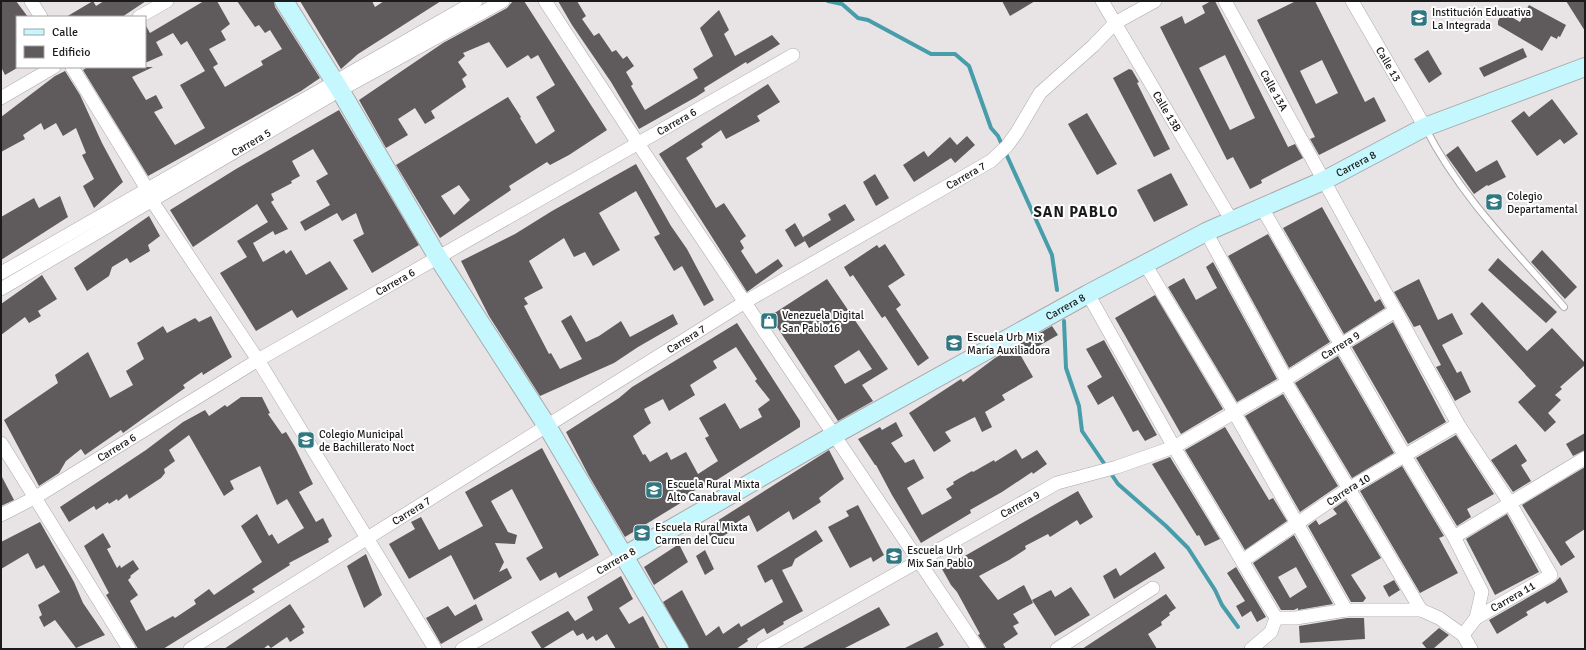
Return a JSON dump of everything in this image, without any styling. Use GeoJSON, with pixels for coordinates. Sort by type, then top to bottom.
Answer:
{"type":"FeatureCollection","features":[{"type":"Feature","properties":{"kind":"street"},"geometry":{"type":"LineString","coordinates":[[31,1],[40,16]]}},
{"type":"Feature","properties":{"kind":"street"},"geometry":{"type":"LineString","coordinates":[[141,16],[167,1]]}},
{"type":"Feature","properties":{"kind":"street"},"geometry":{"type":"LineString","coordinates":[[284,1],[337,86],[437,256],[547,426],[679,649]]}},
{"type":"Feature","properties":{"kind":"street","name":"Carrera 5"},"geometry":{"type":"LineString","coordinates":[[1,289],[152,201],[476,1]]}},
{"type":"Feature","properties":{"kind":"street","name":"Carrera 5"},"geometry":{"type":"LineString","coordinates":[[1,273],[147,189],[337,86],[503,1]]}},
{"type":"Feature","properties":{"kind":"street"},"geometry":{"type":"LineString","coordinates":[[545,1],[637,142],[918,562],[978,649]]}},
{"type":"Feature","properties":{"kind":"street","name":"Calle 13B"},"geometry":{"type":"LineString","coordinates":[[1102,1],[1232,221]]}},
{"type":"Feature","properties":{"kind":"street","name":"Carrera 7"},"geometry":{"type":"LineString","coordinates":[[190,649],[745,302],[991,161],[1007,146],[1018,132],[1040,93],[1093,46],[1115,23],[1155,1]]}},
{"type":"Feature","properties":{"kind":"street","name":"Calle 13A"},"geometry":{"type":"LineString","coordinates":[[1225,1],[1325,180],[1395,311],[1458,424],[1510,503],[1551,575]]}},
{"type":"Feature","properties":{"kind":"street","name":"Calle 13"},"geometry":{"type":"LineString","coordinates":[[1352,1],[1425,127]]}},
{"type":"Feature","properties":{"kind":"street","name":"Carrera 6"},"geometry":{"type":"LineString","coordinates":[[1,515],[36,497],[258,360],[437,256],[793,54]]}},
{"type":"Feature","properties":{"kind":"street","name":"Carrera 8"},"geometry":{"type":"LineString","coordinates":[[462,649],[834,435],[1088,294],[1206,232],[1325,180],[1425,127],[1585,67]]}},
{"type":"Feature","properties":{"kind":"street"},"geometry":{"type":"LineString","coordinates":[[1,98],[52,68]]}},
{"type":"Feature","properties":{"kind":"street"},"geometry":{"type":"LineString","coordinates":[[73,68],[147,189],[152,201],[258,360],[435,649]]}},
{"type":"Feature","properties":{"kind":"street"},"geometry":{"type":"LineString","coordinates":[[1262,208],[1405,456],[1454,537],[1482,592],[1476,618],[1463,635]]}},
{"type":"Feature","properties":{"kind":"street"},"geometry":{"type":"LineString","coordinates":[[1206,232],[1286,381],[1348,489],[1421,610]]}},
{"type":"Feature","properties":{"kind":"street"},"geometry":{"type":"LineString","coordinates":[[1145,264],[1234,412],[1346,610]]}},
{"type":"Feature","properties":{"kind":"street"},"geometry":{"type":"LineString","coordinates":[[1088,294],[1174,447],[1276,618]]}},
{"type":"Feature","properties":{"kind":"street","name":"Carrera 9"},"geometry":{"type":"LineString","coordinates":[[763,649],[1057,483],[1096,471],[1117,467],[1174,447],[1286,381],[1395,311]]}},
{"type":"Feature","properties":{"kind":"street","name":"Carrera 10"},"geometry":{"type":"LineString","coordinates":[[1242,561],[1348,489],[1458,424]]}},
{"type":"Feature","properties":{"kind":"street"},"geometry":{"type":"LineString","coordinates":[[1,443],[36,497],[129,649]]}},
{"type":"Feature","properties":{"kind":"street"},"geometry":{"type":"LineString","coordinates":[[1454,537],[1585,458]]}},
{"type":"Feature","properties":{"kind":"street","name":"Carrera 11"},"geometry":{"type":"LineString","coordinates":[[1476,618],[1551,575]]}},
{"type":"Feature","properties":{"kind":"street"},"geometry":{"type":"LineString","coordinates":[[1057,649],[1153,588]]}},
{"type":"Feature","properties":{"kind":"street"},"geometry":{"type":"LineString","coordinates":[[1276,618],[1296,618],[1346,610],[1421,610],[1438,618],[1463,635],[1471,649]]}},
{"type":"Feature","properties":{"kind":"street"},"geometry":{"type":"LineString","coordinates":[[1251,649],[1271,632],[1276,618]]}},
{"type":"Feature","properties":{"kind":"lane"},"geometry":{"type":"LineString","coordinates":[[1425,127],[1437,151],[1466,193],[1564,306]]}},
{"type":"Feature","properties":{"kind":"building"},"geometry":{"type":"Polygon","coordinates":[[[1,1],[16,1],[27,16],[16,16],[17,68],[5,75],[1,67],[1,1]]]}},
{"type":"Feature","properties":{"kind":"building"},"geometry":{"type":"Polygon","coordinates":[[[93,1],[96,6],[104,1],[146,1],[124,16],[68,16],[93,1]]]}},
{"type":"Feature","properties":{"kind":"building"},"geometry":{"type":"Polygon","coordinates":[[[204,1],[217,1],[230,24],[221,31],[226,40],[209,49],[218,64],[213,67],[225,87],[263,65],[261,61],[282,49],[270,30],[265,33],[259,25],[255,27],[237,1],[274,1],[275,7],[320,78],[301,91],[148,176],[83,70],[86,68],[153,67],[132,77],[146,100],[156,95],[163,108],[154,112],[175,145],[205,128],[180,85],[205,71],[187,41],[181,45],[173,33],[156,42],[163,55],[146,63],[146,26],[150,33],[204,1]]]}},
{"type":"Feature","properties":{"kind":"building"},"geometry":{"type":"Polygon","coordinates":[[[300,1],[372,1],[375,7],[384,1],[441,1],[358,54],[341,69],[300,1]]]}},
{"type":"Feature","properties":{"kind":"building"},"geometry":{"type":"Polygon","coordinates":[[[513,1],[524,1],[607,130],[569,155],[550,165],[547,162],[509,186],[511,190],[440,238],[396,165],[508,97],[536,144],[555,131],[536,97],[555,85],[538,55],[531,59],[528,55],[507,68],[489,42],[463,53],[465,56],[458,62],[467,75],[462,79],[466,87],[431,111],[435,118],[425,124],[415,108],[398,119],[408,135],[386,148],[359,100],[443,43],[507,8],[513,1]],[[459,185],[441,196],[454,215],[470,200],[459,185]]]}},
{"type":"Feature","properties":{"kind":"building"},"geometry":{"type":"Polygon","coordinates":[[[558,1],[577,1],[586,16],[582,19],[594,36],[599,33],[612,52],[616,50],[623,59],[627,56],[634,66],[626,72],[633,84],[631,86],[645,110],[698,78],[693,69],[713,56],[700,28],[719,10],[729,30],[724,34],[735,56],[772,35],[780,44],[747,64],[746,62],[704,88],[705,91],[696,97],[639,129],[611,82],[572,25],[558,1]]]}},
{"type":"Feature","properties":{"kind":"building"},"geometry":{"type":"Polygon","coordinates":[[[1002,1],[1035,1],[1010,16],[1002,1]]]}},
{"type":"Feature","properties":{"kind":"building"},"geometry":{"type":"Polygon","coordinates":[[[1211,1],[1215,1],[1288,147],[1295,144],[1303,158],[1261,180],[1262,183],[1250,189],[1233,157],[1227,160],[1160,27],[1182,16],[1185,24],[1205,13],[1202,6],[1211,1]],[[1225,55],[1199,68],[1230,130],[1255,118],[1225,55]]]}},
{"type":"Feature","properties":{"kind":"building"},"geometry":{"type":"Polygon","coordinates":[[[1296,1],[1315,1],[1365,102],[1374,97],[1386,121],[1319,155],[1310,139],[1315,137],[1257,20],[1296,1]],[[1322,60],[1300,71],[1316,104],[1338,93],[1322,60]]]}},
{"type":"Feature","properties":{"kind":"building"},"geometry":{"type":"Polygon","coordinates":[[[1566,1],[1585,1],[1585,31],[1566,1]]]}},
{"type":"Feature","properties":{"kind":"building"},"geometry":{"type":"Polygon","coordinates":[[[1529,5],[1566,25],[1560,37],[1558,36],[1557,39],[1551,36],[1542,51],[1498,25],[1498,21],[1503,12],[1520,22],[1529,5]]]}},
{"type":"Feature","properties":{"kind":"building"},"geometry":{"type":"Polygon","coordinates":[[[1523,48],[1527,57],[1484,77],[1479,68],[1523,48]]]}},
{"type":"Feature","properties":{"kind":"building"},"geometry":{"type":"Polygon","coordinates":[[[1428,50],[1442,74],[1429,83],[1414,59],[1428,50]]]}},
{"type":"Feature","properties":{"kind":"building"},"geometry":{"type":"Polygon","coordinates":[[[1129,69],[1132,70],[1139,82],[1137,83],[1170,149],[1154,157],[1113,78],[1129,69]]]}},
{"type":"Feature","properties":{"kind":"building"},"geometry":{"type":"Polygon","coordinates":[[[65,71],[80,95],[102,143],[123,182],[94,208],[83,186],[94,179],[82,155],[86,153],[76,128],[63,136],[56,123],[44,130],[41,123],[23,135],[25,139],[1,152],[1,117],[55,76],[65,71]]]}},
{"type":"Feature","properties":{"kind":"building"},"geometry":{"type":"Polygon","coordinates":[[[768,84],[780,102],[757,116],[760,121],[726,139],[721,130],[701,144],[703,147],[686,158],[716,208],[724,203],[746,236],[740,241],[744,248],[741,251],[756,274],[778,259],[783,266],[747,292],[659,154],[768,84]]]}},
{"type":"Feature","properties":{"kind":"building"},"geometry":{"type":"Polygon","coordinates":[[[1552,99],[1578,134],[1564,144],[1560,139],[1537,156],[1511,121],[1524,111],[1529,117],[1552,99]]]}},
{"type":"Feature","properties":{"kind":"building"},"geometry":{"type":"Polygon","coordinates":[[[339,110],[419,245],[372,273],[353,240],[364,234],[356,213],[342,221],[337,213],[305,231],[300,222],[330,205],[316,181],[328,174],[313,149],[292,161],[300,176],[291,181],[292,183],[271,194],[274,200],[271,202],[288,229],[275,235],[273,231],[253,243],[263,262],[284,250],[286,254],[291,250],[306,275],[330,261],[348,289],[297,318],[292,310],[256,331],[220,273],[247,257],[237,241],[268,222],[257,204],[193,247],[170,210],[236,169],[339,110]]]}},
{"type":"Feature","properties":{"kind":"building"},"geometry":{"type":"Polygon","coordinates":[[[1087,113],[1117,164],[1097,175],[1068,124],[1087,113]]]}},
{"type":"Feature","properties":{"kind":"building"},"geometry":{"type":"Polygon","coordinates":[[[967,136],[975,145],[955,163],[951,158],[914,182],[903,165],[924,151],[928,157],[950,137],[957,145],[967,136]]]}},
{"type":"Feature","properties":{"kind":"building"},"geometry":{"type":"Polygon","coordinates":[[[1458,146],[1476,172],[1497,160],[1506,177],[1488,186],[1487,185],[1474,194],[1446,155],[1458,146]]]}},
{"type":"Feature","properties":{"kind":"building"},"geometry":{"type":"Polygon","coordinates":[[[636,164],[671,226],[687,249],[714,300],[704,306],[682,266],[674,271],[654,237],[660,234],[636,191],[599,213],[620,250],[593,266],[585,252],[574,257],[564,238],[529,261],[543,288],[524,298],[528,304],[524,306],[549,354],[551,353],[560,369],[582,359],[561,321],[571,315],[586,342],[599,336],[621,321],[630,337],[673,314],[678,324],[614,363],[540,396],[489,316],[461,261],[515,234],[552,211],[636,164]]]}},
{"type":"Feature","properties":{"kind":"building"},"geometry":{"type":"Polygon","coordinates":[[[1171,173],[1188,205],[1154,222],[1137,190],[1171,173]]]}},
{"type":"Feature","properties":{"kind":"building"},"geometry":{"type":"Polygon","coordinates":[[[875,174],[889,198],[876,206],[863,182],[875,174]]]}},
{"type":"Feature","properties":{"kind":"building"},"geometry":{"type":"Polygon","coordinates":[[[60,196],[68,217],[1,260],[1,217],[34,198],[39,208],[60,196]]]}},
{"type":"Feature","properties":{"kind":"building"},"geometry":{"type":"Polygon","coordinates":[[[845,204],[855,220],[809,248],[803,237],[831,220],[828,214],[845,204]]]}},
{"type":"Feature","properties":{"kind":"building"},"geometry":{"type":"Polygon","coordinates":[[[1322,207],[1375,302],[1380,299],[1385,308],[1344,334],[1283,228],[1322,207]]]}},
{"type":"Feature","properties":{"kind":"building"},"geometry":{"type":"Polygon","coordinates":[[[149,216],[160,236],[148,245],[150,251],[130,263],[127,258],[112,267],[109,276],[87,291],[74,268],[149,216]]]}},
{"type":"Feature","properties":{"kind":"building"},"geometry":{"type":"Polygon","coordinates":[[[795,223],[805,241],[795,247],[785,230],[795,223]]]}},
{"type":"Feature","properties":{"kind":"building"},"geometry":{"type":"Polygon","coordinates":[[[1268,234],[1330,342],[1289,368],[1228,256],[1268,234]]]}},
{"type":"Feature","properties":{"kind":"building"},"geometry":{"type":"Polygon","coordinates":[[[885,244],[905,275],[888,286],[901,305],[896,309],[929,358],[918,366],[885,316],[882,318],[853,275],[850,277],[844,267],[877,245],[879,248],[885,244]]]}},
{"type":"Feature","properties":{"kind":"building"},"geometry":{"type":"Polygon","coordinates":[[[1542,250],[1577,287],[1565,299],[1531,262],[1542,250]]]}},
{"type":"Feature","properties":{"kind":"building"},"geometry":{"type":"Polygon","coordinates":[[[1498,258],[1557,312],[1546,323],[1488,270],[1498,258]]]}},
{"type":"Feature","properties":{"kind":"building"},"geometry":{"type":"Polygon","coordinates":[[[1213,262],[1277,379],[1237,402],[1168,287],[1184,278],[1196,300],[1217,288],[1206,267],[1213,262]]]}},
{"type":"Feature","properties":{"kind":"building"},"geometry":{"type":"Polygon","coordinates":[[[42,275],[57,299],[38,311],[41,316],[29,323],[25,317],[1,335],[1,304],[42,275]]]}},
{"type":"Feature","properties":{"kind":"building"},"geometry":{"type":"Polygon","coordinates":[[[827,279],[888,369],[862,385],[873,401],[838,421],[770,316],[827,279]],[[859,350],[834,366],[845,384],[872,369],[859,350]]]}},
{"type":"Feature","properties":{"kind":"building"},"geometry":{"type":"Polygon","coordinates":[[[1419,279],[1438,320],[1452,313],[1463,334],[1442,345],[1457,373],[1461,371],[1471,392],[1455,401],[1436,367],[1441,365],[1420,325],[1414,327],[1394,292],[1419,279]]]}},
{"type":"Feature","properties":{"kind":"building"},"geometry":{"type":"Polygon","coordinates":[[[1155,295],[1223,409],[1181,434],[1115,318],[1155,295]]]}},
{"type":"Feature","properties":{"kind":"building"},"geometry":{"type":"Polygon","coordinates":[[[1482,302],[1527,351],[1552,328],[1585,363],[1585,365],[1560,387],[1562,389],[1555,395],[1561,400],[1548,413],[1556,422],[1545,432],[1518,402],[1536,386],[1470,314],[1482,302]]]}},
{"type":"Feature","properties":{"kind":"building"},"geometry":{"type":"Polygon","coordinates":[[[211,316],[232,357],[203,375],[202,372],[183,385],[185,388],[123,433],[121,430],[85,455],[81,449],[66,461],[59,473],[39,486],[4,420],[58,383],[55,375],[88,352],[110,398],[133,385],[126,371],[144,359],[137,343],[163,326],[167,333],[195,318],[199,322],[211,316]]]}},
{"type":"Feature","properties":{"kind":"building"},"geometry":{"type":"Polygon","coordinates":[[[1393,322],[1446,422],[1408,444],[1352,347],[1393,322]]]}},
{"type":"Feature","properties":{"kind":"building"},"geometry":{"type":"Polygon","coordinates":[[[737,323],[800,421],[800,427],[709,485],[708,483],[690,493],[692,496],[625,537],[589,476],[566,432],[619,398],[632,387],[737,323]],[[736,347],[713,361],[717,368],[690,385],[695,395],[669,411],[663,399],[644,409],[651,423],[633,436],[643,455],[645,454],[650,462],[667,452],[671,460],[686,452],[698,474],[718,461],[705,438],[709,436],[699,418],[725,403],[740,429],[762,417],[758,409],[770,400],[755,381],[757,379],[736,347]]]}},
{"type":"Feature","properties":{"kind":"building"},"geometry":{"type":"Polygon","coordinates":[[[1052,326],[1058,335],[1021,356],[1033,377],[1002,395],[1005,400],[985,412],[992,427],[982,432],[975,417],[945,432],[951,441],[934,452],[909,413],[961,379],[963,382],[995,358],[1052,326]]]}},
{"type":"Feature","properties":{"kind":"building"},"geometry":{"type":"Polygon","coordinates":[[[1104,340],[1157,435],[1145,441],[1138,430],[1133,432],[1113,396],[1098,405],[1087,386],[1102,377],[1086,349],[1104,340]]]}},
{"type":"Feature","properties":{"kind":"building"},"geometry":{"type":"Polygon","coordinates":[[[1338,356],[1394,453],[1352,478],[1295,383],[1338,356]]]}},
{"type":"Feature","properties":{"kind":"building"},"geometry":{"type":"Polygon","coordinates":[[[1283,394],[1338,486],[1300,512],[1245,416],[1283,394]]]}},
{"type":"Feature","properties":{"kind":"building"},"geometry":{"type":"Polygon","coordinates":[[[241,397],[262,397],[270,413],[268,414],[282,434],[286,432],[313,484],[299,492],[316,522],[323,518],[332,536],[328,539],[329,542],[289,563],[290,565],[252,589],[255,592],[163,649],[138,649],[106,595],[109,593],[84,546],[103,533],[111,547],[107,549],[117,568],[120,565],[121,568],[133,560],[139,569],[130,576],[131,577],[128,580],[138,595],[130,601],[146,631],[173,616],[175,618],[196,604],[194,600],[209,589],[214,595],[262,562],[241,526],[257,514],[269,536],[272,534],[278,544],[304,528],[287,499],[277,505],[260,466],[230,481],[234,489],[224,496],[189,435],[169,450],[175,461],[164,469],[165,473],[161,478],[129,499],[127,494],[118,501],[117,499],[109,504],[108,502],[96,510],[94,506],[69,522],[60,507],[146,450],[183,422],[205,410],[209,416],[225,405],[227,407],[241,397]]]}},
{"type":"Feature","properties":{"kind":"building"},"geometry":{"type":"Polygon","coordinates":[[[896,422],[903,436],[891,443],[905,463],[914,459],[924,478],[907,488],[922,515],[952,498],[946,489],[954,484],[953,482],[994,460],[995,462],[1016,449],[1022,459],[1037,450],[1047,464],[1033,474],[1032,472],[1002,492],[970,510],[971,513],[921,543],[876,465],[858,439],[880,427],[882,430],[896,422]]]}},
{"type":"Feature","properties":{"kind":"building"},"geometry":{"type":"Polygon","coordinates":[[[1225,427],[1269,500],[1273,498],[1287,521],[1245,550],[1185,450],[1225,427]]]}},
{"type":"Feature","properties":{"kind":"building"},"geometry":{"type":"Polygon","coordinates":[[[1585,433],[1585,450],[1573,456],[1566,444],[1585,433]]]}},
{"type":"Feature","properties":{"kind":"building"},"geometry":{"type":"Polygon","coordinates":[[[1456,435],[1494,494],[1467,509],[1471,517],[1457,526],[1416,458],[1456,435]]]}},
{"type":"Feature","properties":{"kind":"building"},"geometry":{"type":"Polygon","coordinates":[[[1516,444],[1527,461],[1521,465],[1531,481],[1513,492],[1491,460],[1516,444]]]}},
{"type":"Feature","properties":{"kind":"building"},"geometry":{"type":"Polygon","coordinates":[[[542,448],[599,555],[559,578],[556,572],[540,581],[526,558],[543,548],[512,489],[491,501],[508,532],[517,535],[515,544],[495,543],[504,562],[499,572],[507,568],[512,578],[474,600],[451,555],[409,579],[389,544],[415,529],[411,522],[421,517],[439,550],[483,526],[465,492],[542,448]]]}},
{"type":"Feature","properties":{"kind":"building"},"geometry":{"type":"Polygon","coordinates":[[[829,450],[844,479],[819,498],[821,502],[793,520],[789,511],[757,532],[749,515],[726,529],[728,533],[713,542],[706,528],[829,450]]]}},
{"type":"Feature","properties":{"kind":"building"},"geometry":{"type":"Polygon","coordinates":[[[1170,457],[1220,539],[1205,546],[1199,535],[1197,536],[1152,464],[1170,457]]]}},
{"type":"Feature","properties":{"kind":"building"},"geometry":{"type":"Polygon","coordinates":[[[1402,466],[1444,536],[1439,538],[1458,573],[1420,593],[1360,491],[1402,466]]]}},
{"type":"Feature","properties":{"kind":"building"},"geometry":{"type":"Polygon","coordinates":[[[1585,467],[1585,529],[1565,542],[1575,557],[1561,566],[1522,505],[1585,467]]]}},
{"type":"Feature","properties":{"kind":"building"},"geometry":{"type":"Polygon","coordinates":[[[1,475],[14,500],[1,506],[1,475]]]}},
{"type":"Feature","properties":{"kind":"building"},"geometry":{"type":"Polygon","coordinates":[[[1078,491],[1093,517],[1080,525],[1077,520],[1050,537],[1048,534],[1025,546],[1026,549],[1009,560],[979,576],[998,600],[1024,585],[1033,603],[1013,614],[1019,623],[1013,626],[1018,634],[1003,644],[1006,649],[987,649],[978,635],[980,634],[957,592],[951,585],[942,569],[1078,491]]]}},
{"type":"Feature","properties":{"kind":"building"},"geometry":{"type":"Polygon","coordinates":[[[1346,500],[1381,558],[1351,575],[1366,598],[1363,602],[1351,602],[1308,526],[1316,520],[1319,525],[1337,514],[1333,509],[1346,500]]]}},
{"type":"Feature","properties":{"kind":"building"},"geometry":{"type":"Polygon","coordinates":[[[858,505],[884,555],[873,562],[871,557],[850,568],[828,527],[849,516],[846,511],[858,505]]]}},
{"type":"Feature","properties":{"kind":"building"},"geometry":{"type":"Polygon","coordinates":[[[1507,514],[1539,572],[1495,595],[1466,539],[1507,514]]]}},
{"type":"Feature","properties":{"kind":"building"},"geometry":{"type":"Polygon","coordinates":[[[40,522],[74,582],[83,603],[105,635],[76,648],[55,620],[44,627],[39,617],[42,615],[38,605],[60,592],[44,565],[36,569],[28,553],[1,569],[1,542],[40,522]]]}},
{"type":"Feature","properties":{"kind":"building"},"geometry":{"type":"Polygon","coordinates":[[[816,530],[823,541],[795,559],[792,566],[782,570],[803,611],[783,622],[784,624],[767,634],[764,628],[747,639],[748,641],[736,649],[689,649],[663,602],[682,590],[706,636],[719,626],[723,634],[739,623],[741,627],[783,602],[772,579],[765,583],[757,566],[816,530]]]}},
{"type":"Feature","properties":{"kind":"building"},"geometry":{"type":"Polygon","coordinates":[[[1294,535],[1333,604],[1298,610],[1298,608],[1294,610],[1281,610],[1253,563],[1294,535]],[[1296,567],[1278,577],[1290,598],[1307,587],[1296,567]]]}},
{"type":"Feature","properties":{"kind":"building"},"geometry":{"type":"Polygon","coordinates":[[[679,544],[688,562],[654,585],[644,567],[679,544]]]}},
{"type":"Feature","properties":{"kind":"building"},"geometry":{"type":"Polygon","coordinates":[[[705,550],[714,569],[705,575],[696,556],[705,550]]]}},
{"type":"Feature","properties":{"kind":"building"},"geometry":{"type":"Polygon","coordinates":[[[1155,552],[1165,568],[1114,599],[1103,576],[1116,568],[1120,576],[1155,552]]]}},
{"type":"Feature","properties":{"kind":"building"},"geometry":{"type":"Polygon","coordinates":[[[366,554],[382,595],[364,608],[347,566],[366,554]]]}},
{"type":"Feature","properties":{"kind":"building"},"geometry":{"type":"Polygon","coordinates":[[[1236,567],[1266,617],[1257,622],[1251,611],[1242,617],[1236,606],[1245,601],[1227,573],[1236,567]]]}},
{"type":"Feature","properties":{"kind":"building"},"geometry":{"type":"Polygon","coordinates":[[[621,576],[633,599],[619,608],[629,624],[643,616],[660,649],[616,649],[607,634],[596,641],[593,636],[587,640],[583,633],[577,636],[573,630],[542,649],[531,632],[568,611],[575,621],[593,610],[587,597],[621,576]]]}},
{"type":"Feature","properties":{"kind":"building"},"geometry":{"type":"Polygon","coordinates":[[[1560,577],[1568,592],[1547,604],[1545,601],[1526,612],[1528,615],[1497,634],[1489,620],[1555,582],[1560,577]]]}},
{"type":"Feature","properties":{"kind":"building"},"geometry":{"type":"Polygon","coordinates":[[[1394,580],[1400,590],[1389,597],[1383,586],[1394,580]]]}},
{"type":"Feature","properties":{"kind":"building"},"geometry":{"type":"Polygon","coordinates":[[[1071,587],[1090,615],[1055,636],[1032,600],[1051,590],[1055,597],[1071,587]]]}},
{"type":"Feature","properties":{"kind":"building"},"geometry":{"type":"Polygon","coordinates":[[[1166,594],[1176,608],[1161,622],[1162,625],[1148,634],[1157,649],[1082,649],[1166,594]]]}},
{"type":"Feature","properties":{"kind":"building"},"geometry":{"type":"Polygon","coordinates":[[[290,604],[305,627],[302,629],[304,633],[290,642],[287,637],[271,648],[268,645],[263,649],[224,649],[290,604]]]}},
{"type":"Feature","properties":{"kind":"building"},"geometry":{"type":"Polygon","coordinates":[[[476,604],[483,620],[441,644],[426,618],[448,606],[455,616],[476,604]]]}},
{"type":"Feature","properties":{"kind":"building"},"geometry":{"type":"Polygon","coordinates":[[[879,607],[890,625],[843,649],[801,649],[879,607]]]}},
{"type":"Feature","properties":{"kind":"building"},"geometry":{"type":"Polygon","coordinates":[[[1347,618],[1364,618],[1365,639],[1300,643],[1299,626],[1347,618]]]}},
{"type":"Feature","properties":{"kind":"building"},"geometry":{"type":"Polygon","coordinates":[[[1439,628],[1449,635],[1433,649],[1427,649],[1422,643],[1439,628]]]}},
{"type":"Feature","properties":{"kind":"building"},"geometry":{"type":"Polygon","coordinates":[[[937,632],[944,645],[936,649],[903,649],[937,632]]]}},
{"type":"Feature","properties":{"kind":"waterway"},"geometry":{"type":"LineString","coordinates":[[828,1],[842,4],[858,18],[868,20],[931,54],[955,54],[969,66],[991,128],[998,136],[1052,255],[1057,290]]}},
{"type":"Feature","properties":{"kind":"waterway"},"geometry":{"type":"LineString","coordinates":[[1064,321],[1066,368],[1079,406],[1082,431],[1118,484],[1166,526],[1188,548],[1215,590],[1222,605],[1238,627]]}},
{"type":"Feature","properties":{"kind":"place","name":"Institución Educativa La Integrada"},"geometry":{"type":"Point","coordinates":[1419,18]}},
{"type":"Feature","properties":{"kind":"place","name":"Colegio Departamental"},"geometry":{"type":"Point","coordinates":[1494,202]}},
{"type":"Feature","properties":{"kind":"place","name":"Venezuela Digital San Pablo16"},"geometry":{"type":"Point","coordinates":[769,321]}},
{"type":"Feature","properties":{"kind":"place","name":"Escuela Urb Mix María Auxiliadora"},"geometry":{"type":"Point","coordinates":[954,343]}},
{"type":"Feature","properties":{"kind":"place","name":"Colegio Municipal de Bachillerato Noct"},"geometry":{"type":"Point","coordinates":[306,440]}},
{"type":"Feature","properties":{"kind":"place","name":"Escuela Rural Mixta Alto Canabraval"},"geometry":{"type":"Point","coordinates":[654,490]}},
{"type":"Feature","properties":{"kind":"place","name":"Escuela Rural Mixta Carmen del Cucu"},"geometry":{"type":"Point","coordinates":[642,533]}},
{"type":"Feature","properties":{"kind":"place","name":"Escuela Urb Mix San Pablo"},"geometry":{"type":"Point","coordinates":[894,556]}},
{"type":"Feature","properties":{"kind":"district","name":"SAN PABLO"},"geometry":{"type":"Point","coordinates":[1076,212]}}]}
